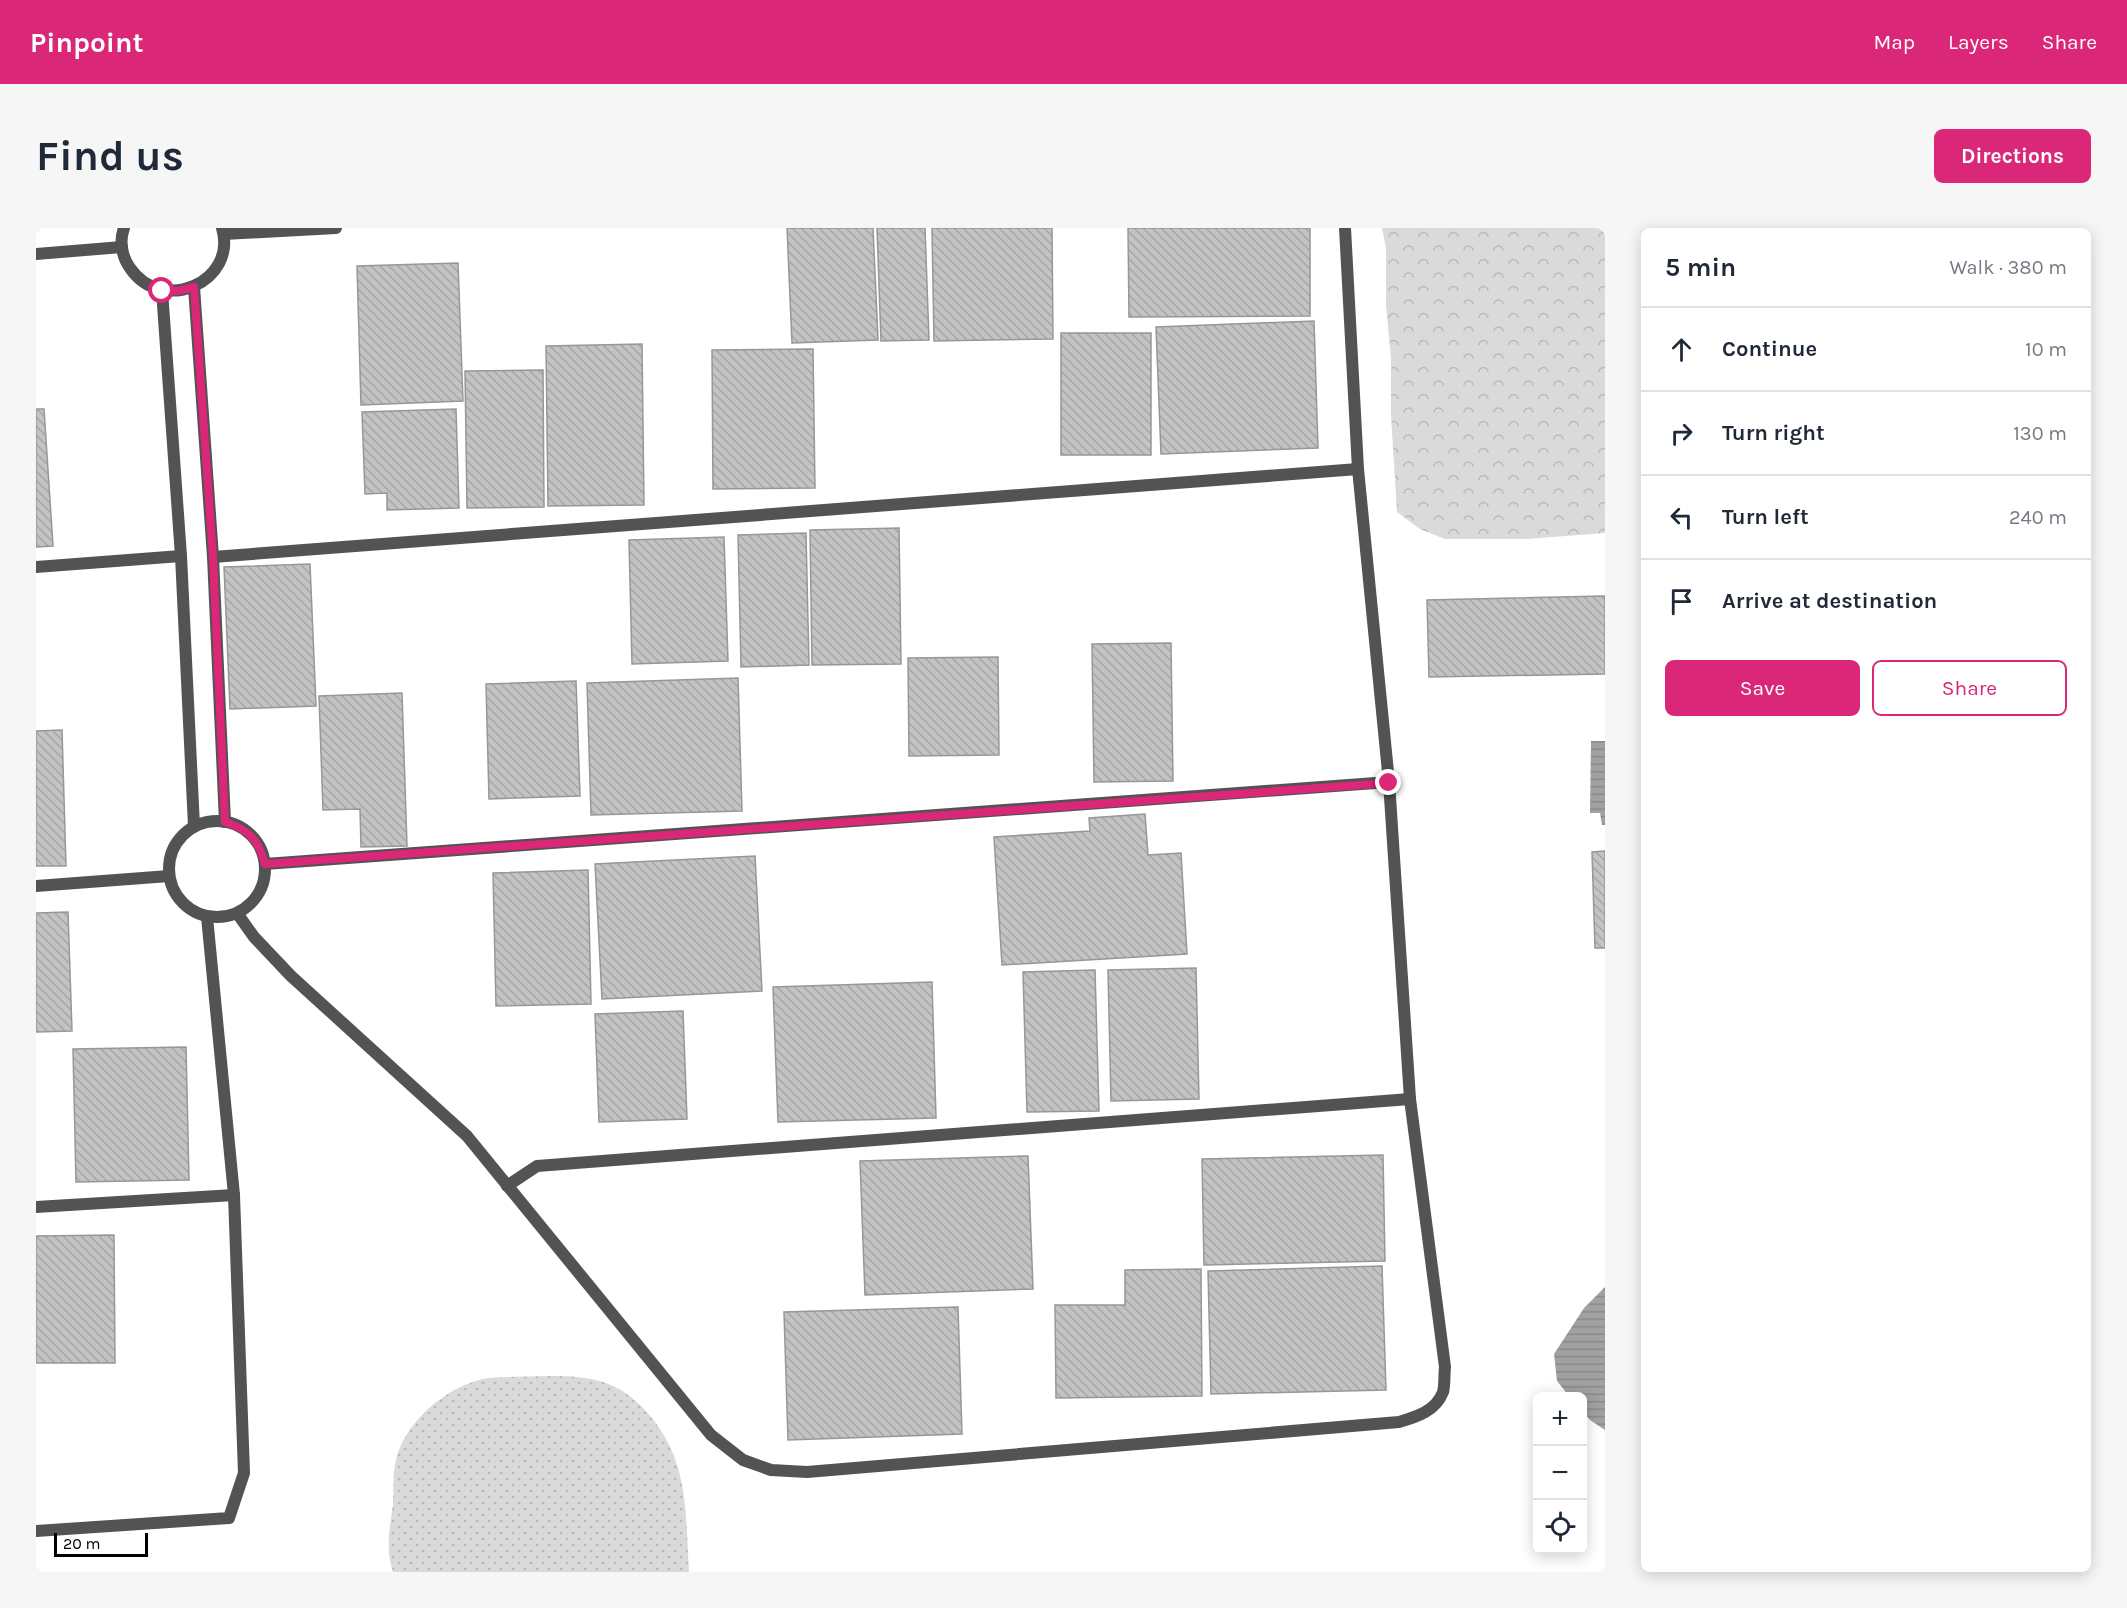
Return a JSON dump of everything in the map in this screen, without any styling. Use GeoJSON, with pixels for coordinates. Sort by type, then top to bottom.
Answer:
{"type":"FeatureCollection","features":[{"type":"Feature","properties":{"kind":"street"},"geometry":{"type":"LineString","coordinates":[[124,228],[122,248],[126,262],[135,275],[147,285],[162,291],[178,291],[194,287],[207,278],[218,266],[223,251],[223,231],[336,228]]}},
{"type":"Feature","properties":{"kind":"street"},"geometry":{"type":"LineString","coordinates":[[237,913],[254,937],[291,976],[467,1136],[711,1435],[743,1460],[771,1470],[807,1472],[1399,1422],[1416,1417],[1433,1408],[1443,1392],[1445,1367],[1410,1099],[1389,783],[1358,470],[1345,228]]}},
{"type":"Feature","properties":{"kind":"street"},"geometry":{"type":"LineString","coordinates":[[36,254],[122,248]]}},
{"type":"Feature","properties":{"kind":"street"},"geometry":{"type":"LineString","coordinates":[[194,287],[213,557],[225,822]]}},
{"type":"Feature","properties":{"kind":"street"},"geometry":{"type":"LineString","coordinates":[[162,291],[181,556],[194,826]]}},
{"type":"Feature","properties":{"kind":"street"},"geometry":{"type":"LineString","coordinates":[[213,557],[1358,470]]}},
{"type":"Feature","properties":{"kind":"street"},"geometry":{"type":"LineString","coordinates":[[36,567],[181,556]]}},
{"type":"Feature","properties":{"kind":"street"},"geometry":{"type":"LineString","coordinates":[[265,864],[1389,783]]}},
{"type":"Feature","properties":{"kind":"street"},"geometry":{"type":"LineString","coordinates":[[209,822],[225,822],[239,827],[252,836],[261,849],[265,864],[264,879],[259,894],[237,913],[222,918],[207,917],[192,911],[172,890],[169,862],[173,847],[194,826],[209,822]]}},
{"type":"Feature","properties":{"kind":"street"},"geometry":{"type":"LineString","coordinates":[[36,886],[169,876]]}},
{"type":"Feature","properties":{"kind":"street"},"geometry":{"type":"LineString","coordinates":[[36,1531],[229,1518],[244,1473],[234,1194],[207,917]]}},
{"type":"Feature","properties":{"kind":"street"},"geometry":{"type":"LineString","coordinates":[[507,1186],[537,1166],[1410,1099]]}},
{"type":"Feature","properties":{"kind":"street"},"geometry":{"type":"LineString","coordinates":[[36,1207],[234,1194]]}},
{"type":"Feature","properties":{"kind":"green space"},"geometry":{"type":"Polygon","coordinates":[[[1382,228],[1605,228],[1605,533],[1526,539],[1445,539],[1420,529],[1397,512],[1391,416],[1391,358],[1386,306],[1386,248],[1382,228]]]}},
{"type":"Feature","properties":{"kind":"green space"},"geometry":{"type":"Polygon","coordinates":[[[555,1376],[592,1379],[620,1390],[644,1409],[670,1446],[677,1466],[685,1506],[689,1572],[393,1572],[389,1546],[394,1470],[399,1450],[412,1426],[432,1406],[454,1390],[482,1379],[555,1376]]]}},
{"type":"Feature","properties":{"kind":"shaded area"},"geometry":{"type":"Polygon","coordinates":[[[1591,741],[1605,741],[1605,825],[1602,825],[1600,813],[1590,813],[1591,741]]]}},
{"type":"Feature","properties":{"kind":"shaded area"},"geometry":{"type":"Polygon","coordinates":[[[1605,1287],[1605,1430],[1587,1417],[1587,1392],[1566,1392],[1557,1381],[1554,1354],[1584,1308],[1605,1287]]]}},
{"type":"Feature","properties":{"kind":"building"},"geometry":{"type":"Polygon","coordinates":[[[787,228],[873,228],[878,340],[792,343],[787,228]]]}},
{"type":"Feature","properties":{"kind":"building"},"geometry":{"type":"Polygon","coordinates":[[[877,228],[925,228],[929,340],[881,341],[877,228]]]}},
{"type":"Feature","properties":{"kind":"building"},"geometry":{"type":"Polygon","coordinates":[[[932,228],[1052,228],[1053,339],[934,341],[932,228]]]}},
{"type":"Feature","properties":{"kind":"building"},"geometry":{"type":"Polygon","coordinates":[[[1128,228],[1310,228],[1310,316],[1129,317],[1128,228]]]}},
{"type":"Feature","properties":{"kind":"building"},"geometry":{"type":"Polygon","coordinates":[[[458,263],[463,401],[361,405],[357,266],[458,263]]]}},
{"type":"Feature","properties":{"kind":"building"},"geometry":{"type":"Polygon","coordinates":[[[1314,321],[1318,448],[1161,454],[1156,327],[1314,321]]]}},
{"type":"Feature","properties":{"kind":"building"},"geometry":{"type":"Polygon","coordinates":[[[1061,333],[1151,333],[1151,455],[1061,455],[1061,333]]]}},
{"type":"Feature","properties":{"kind":"building"},"geometry":{"type":"Polygon","coordinates":[[[642,344],[644,505],[548,506],[546,346],[642,344]]]}},
{"type":"Feature","properties":{"kind":"building"},"geometry":{"type":"Polygon","coordinates":[[[813,349],[815,488],[713,489],[712,350],[813,349]]]}},
{"type":"Feature","properties":{"kind":"building"},"geometry":{"type":"Polygon","coordinates":[[[543,370],[544,507],[467,508],[465,371],[543,370]]]}},
{"type":"Feature","properties":{"kind":"building"},"geometry":{"type":"Polygon","coordinates":[[[36,409],[44,409],[53,546],[36,547],[36,409]]]}},
{"type":"Feature","properties":{"kind":"building"},"geometry":{"type":"Polygon","coordinates":[[[456,409],[459,508],[387,510],[387,493],[365,494],[362,412],[456,409]]]}},
{"type":"Feature","properties":{"kind":"building"},"geometry":{"type":"Polygon","coordinates":[[[899,528],[901,664],[812,665],[810,530],[899,528]]]}},
{"type":"Feature","properties":{"kind":"building"},"geometry":{"type":"Polygon","coordinates":[[[806,533],[809,665],[741,667],[738,535],[806,533]]]}},
{"type":"Feature","properties":{"kind":"building"},"geometry":{"type":"Polygon","coordinates":[[[724,537],[728,661],[632,664],[629,540],[724,537]]]}},
{"type":"Feature","properties":{"kind":"building"},"geometry":{"type":"Polygon","coordinates":[[[310,564],[316,706],[230,709],[224,567],[310,564]]]}},
{"type":"Feature","properties":{"kind":"building"},"geometry":{"type":"Polygon","coordinates":[[[1605,596],[1605,674],[1429,677],[1427,600],[1605,596]]]}},
{"type":"Feature","properties":{"kind":"building"},"geometry":{"type":"Polygon","coordinates":[[[1171,643],[1173,781],[1094,782],[1092,644],[1171,643]]]}},
{"type":"Feature","properties":{"kind":"building"},"geometry":{"type":"Polygon","coordinates":[[[998,657],[999,755],[909,756],[908,658],[998,657]]]}},
{"type":"Feature","properties":{"kind":"building"},"geometry":{"type":"Polygon","coordinates":[[[738,678],[742,811],[591,815],[587,683],[738,678]]]}},
{"type":"Feature","properties":{"kind":"building"},"geometry":{"type":"Polygon","coordinates":[[[576,681],[580,796],[489,799],[486,684],[576,681]]]}},
{"type":"Feature","properties":{"kind":"building"},"geometry":{"type":"Polygon","coordinates":[[[402,693],[407,846],[361,847],[360,809],[323,810],[319,696],[402,693]]]}},
{"type":"Feature","properties":{"kind":"building"},"geometry":{"type":"Polygon","coordinates":[[[62,730],[66,866],[36,866],[36,731],[62,730]]]}},
{"type":"Feature","properties":{"kind":"building"},"geometry":{"type":"Polygon","coordinates":[[[1145,814],[1148,855],[1181,853],[1187,954],[1002,965],[994,837],[1090,831],[1089,818],[1145,814]]]}},
{"type":"Feature","properties":{"kind":"building"},"geometry":{"type":"Polygon","coordinates":[[[1605,851],[1605,948],[1595,948],[1592,852],[1605,851]]]}},
{"type":"Feature","properties":{"kind":"building"},"geometry":{"type":"Polygon","coordinates":[[[755,856],[762,991],[602,999],[595,864],[755,856]]]}},
{"type":"Feature","properties":{"kind":"building"},"geometry":{"type":"Polygon","coordinates":[[[588,870],[591,1004],[496,1006],[493,873],[588,870]]]}},
{"type":"Feature","properties":{"kind":"building"},"geometry":{"type":"Polygon","coordinates":[[[68,912],[72,1031],[36,1032],[36,913],[68,912]]]}},
{"type":"Feature","properties":{"kind":"building"},"geometry":{"type":"Polygon","coordinates":[[[1196,968],[1199,1099],[1111,1101],[1108,970],[1196,968]]]}},
{"type":"Feature","properties":{"kind":"building"},"geometry":{"type":"Polygon","coordinates":[[[1095,970],[1099,1111],[1027,1112],[1023,972],[1095,970]]]}},
{"type":"Feature","properties":{"kind":"building"},"geometry":{"type":"Polygon","coordinates":[[[932,982],[936,1118],[778,1122],[773,987],[932,982]]]}},
{"type":"Feature","properties":{"kind":"building"},"geometry":{"type":"Polygon","coordinates":[[[683,1011],[687,1119],[599,1122],[595,1014],[683,1011]]]}},
{"type":"Feature","properties":{"kind":"building"},"geometry":{"type":"Polygon","coordinates":[[[186,1047],[189,1180],[76,1182],[73,1049],[186,1047]]]}},
{"type":"Feature","properties":{"kind":"building"},"geometry":{"type":"Polygon","coordinates":[[[1383,1155],[1385,1261],[1204,1265],[1202,1159],[1383,1155]]]}},
{"type":"Feature","properties":{"kind":"building"},"geometry":{"type":"Polygon","coordinates":[[[1028,1156],[1033,1289],[865,1295],[860,1161],[1028,1156]]]}},
{"type":"Feature","properties":{"kind":"building"},"geometry":{"type":"Polygon","coordinates":[[[114,1235],[115,1363],[36,1363],[36,1236],[114,1235]]]}},
{"type":"Feature","properties":{"kind":"building"},"geometry":{"type":"Polygon","coordinates":[[[1382,1266],[1386,1390],[1211,1394],[1208,1271],[1382,1266]]]}},
{"type":"Feature","properties":{"kind":"building"},"geometry":{"type":"Polygon","coordinates":[[[1201,1269],[1202,1396],[1056,1398],[1055,1305],[1125,1305],[1125,1270],[1201,1269]]]}},
{"type":"Feature","properties":{"kind":"building"},"geometry":{"type":"Polygon","coordinates":[[[958,1307],[962,1434],[788,1440],[784,1312],[958,1307]]]}},
{"type":"Feature","properties":{"kind":"route"},"geometry":{"type":"LineString","coordinates":[[162,291],[178,291],[194,287],[213,557],[225,822],[239,827],[252,836],[261,849],[265,864],[1389,783]]}}]}
